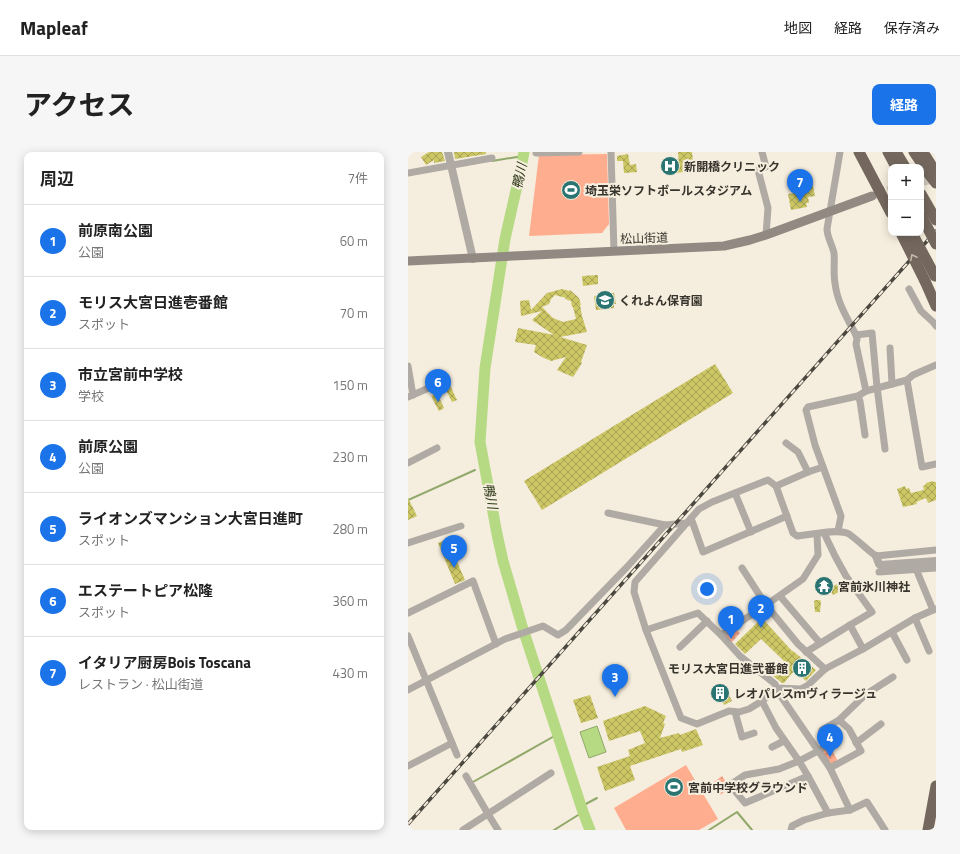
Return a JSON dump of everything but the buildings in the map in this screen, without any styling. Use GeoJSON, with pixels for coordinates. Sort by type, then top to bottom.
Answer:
{"type":"FeatureCollection","features":[{"type":"Feature","properties":{"kind":"highway"},"geometry":{"type":"LineString","coordinates":[[859,152],[882,192]]}},
{"type":"Feature","properties":{"kind":"highway"},"geometry":{"type":"LineString","coordinates":[[866,152],[888,207]]}},
{"type":"Feature","properties":{"kind":"highway"},"geometry":{"type":"LineString","coordinates":[[888,152],[894,164]]}},
{"type":"Feature","properties":{"kind":"highway"},"geometry":{"type":"LineString","coordinates":[[896,152],[903,164]]}},
{"type":"Feature","properties":{"kind":"highway"},"geometry":{"type":"LineString","coordinates":[[914,152],[928,174],[936,183]]}},
{"type":"Feature","properties":{"kind":"highway"},"geometry":{"type":"LineString","coordinates":[[923,152],[936,173]]}},
{"type":"Feature","properties":{"kind":"highway"},"geometry":{"type":"LineString","coordinates":[[924,199],[936,220]]}},
{"type":"Feature","properties":{"kind":"highway"},"geometry":{"type":"LineString","coordinates":[[924,221],[936,244]]}},
{"type":"Feature","properties":{"kind":"highway"},"geometry":{"type":"LineString","coordinates":[[902,236],[936,306]]}},
{"type":"Feature","properties":{"kind":"highway"},"geometry":{"type":"LineString","coordinates":[[914,236],[936,279]]}},
{"type":"Feature","properties":{"kind":"highway"},"geometry":{"type":"LineString","coordinates":[[928,830],[936,786]]}},
{"type":"Feature","properties":{"kind":"main road","name":"松山街道"},"geometry":{"type":"LineString","coordinates":[[409,259],[473,259],[724,246],[766,235],[882,192]]}},
{"type":"Feature","properties":{"kind":"street"},"geometry":{"type":"LineString","coordinates":[[448,152],[473,259]]}},
{"type":"Feature","properties":{"kind":"street"},"geometry":{"type":"LineString","coordinates":[[536,153],[579,152]]}},
{"type":"Feature","properties":{"kind":"street"},"geometry":{"type":"LineString","coordinates":[[611,152],[614,251]]}},
{"type":"Feature","properties":{"kind":"street"},"geometry":{"type":"LineString","coordinates":[[762,152],[766,167],[758,170],[768,208],[766,235]]}},
{"type":"Feature","properties":{"kind":"street"},"geometry":{"type":"LineString","coordinates":[[840,152],[827,233],[834,254],[834,283],[837,297],[856,335],[856,344],[866,391]]}},
{"type":"Feature","properties":{"kind":"street"},"geometry":{"type":"LineString","coordinates":[[408,173],[492,158]]}},
{"type":"Feature","properties":{"kind":"street"},"geometry":{"type":"LineString","coordinates":[[909,288],[920,311],[936,326]]}},
{"type":"Feature","properties":{"kind":"street"},"geometry":{"type":"LineString","coordinates":[[856,335],[872,333],[885,449]]}},
{"type":"Feature","properties":{"kind":"street"},"geometry":{"type":"LineString","coordinates":[[890,348],[892,384]]}},
{"type":"Feature","properties":{"kind":"street"},"geometry":{"type":"LineString","coordinates":[[838,531],[841,516],[815,445],[806,410],[808,407],[858,396],[866,391],[907,380],[913,375],[936,365]]}},
{"type":"Feature","properties":{"kind":"street"},"geometry":{"type":"LineString","coordinates":[[408,366],[411,396],[440,383]]}},
{"type":"Feature","properties":{"kind":"street"},"geometry":{"type":"LineString","coordinates":[[907,380],[922,467],[936,464]]}},
{"type":"Feature","properties":{"kind":"street"},"geometry":{"type":"LineString","coordinates":[[858,396],[865,436]]}},
{"type":"Feature","properties":{"kind":"street"},"geometry":{"type":"LineString","coordinates":[[786,443],[798,452],[808,472]]}},
{"type":"Feature","properties":{"kind":"street"},"geometry":{"type":"LineString","coordinates":[[408,463],[437,448]]}},
{"type":"Feature","properties":{"kind":"street"},"geometry":{"type":"LineString","coordinates":[[776,486],[823,467]]}},
{"type":"Feature","properties":{"kind":"street"},"geometry":{"type":"LineString","coordinates":[[914,566],[934,609],[915,618],[863,649],[825,669],[807,686],[801,688],[777,688],[762,702],[749,709],[739,712],[729,712],[697,724],[681,718],[646,630],[634,592],[635,582],[699,509],[712,502],[768,480],[776,486],[793,533],[797,536],[831,531],[843,532],[849,534],[876,556],[880,565],[914,566],[936,568]]}},
{"type":"Feature","properties":{"kind":"street"},"geometry":{"type":"LineString","coordinates":[[735,493],[751,532]]}},
{"type":"Feature","properties":{"kind":"street"},"geometry":{"type":"LineString","coordinates":[[608,513],[665,525],[689,520]]}},
{"type":"Feature","properties":{"kind":"street"},"geometry":{"type":"LineString","coordinates":[[689,520],[703,552],[787,516]]}},
{"type":"Feature","properties":{"kind":"street"},"geometry":{"type":"LineString","coordinates":[[408,690],[505,639],[543,626],[558,634],[566,630],[665,525]]}},
{"type":"Feature","properties":{"kind":"street"},"geometry":{"type":"LineString","coordinates":[[408,543],[461,526]]}},
{"type":"Feature","properties":{"kind":"street"},"geometry":{"type":"LineString","coordinates":[[721,635],[766,606],[803,579],[818,555],[820,533]]}},
{"type":"Feature","properties":{"kind":"street"},"geometry":{"type":"LineString","coordinates":[[806,652],[872,612],[846,576],[820,533]]}},
{"type":"Feature","properties":{"kind":"street"},"geometry":{"type":"LineString","coordinates":[[876,556],[936,550]]}},
{"type":"Feature","properties":{"kind":"street"},"geometry":{"type":"LineString","coordinates":[[879,572],[936,561]]}},
{"type":"Feature","properties":{"kind":"street"},"geometry":{"type":"LineString","coordinates":[[742,568],[766,606],[798,644],[825,669]]}},
{"type":"Feature","properties":{"kind":"street"},"geometry":{"type":"LineString","coordinates":[[408,614],[473,581],[496,644]]}},
{"type":"Feature","properties":{"kind":"street"},"geometry":{"type":"LineString","coordinates":[[780,596],[820,643]]}},
{"type":"Feature","properties":{"kind":"street"},"geometry":{"type":"LineString","coordinates":[[646,630],[698,613],[740,656],[775,684],[780,695],[830,768],[850,810]]}},
{"type":"Feature","properties":{"kind":"street"},"geometry":{"type":"LineString","coordinates":[[915,618],[929,652]]}},
{"type":"Feature","properties":{"kind":"street"},"geometry":{"type":"LineString","coordinates":[[680,647],[707,621]]}},
{"type":"Feature","properties":{"kind":"street"},"geometry":{"type":"LineString","coordinates":[[850,625],[863,649]]}},
{"type":"Feature","properties":{"kind":"street"},"geometry":{"type":"LineString","coordinates":[[892,632],[908,660]]}},
{"type":"Feature","properties":{"kind":"street"},"geometry":{"type":"LineString","coordinates":[[408,636],[457,755]]}},
{"type":"Feature","properties":{"kind":"street"},"geometry":{"type":"LineString","coordinates":[[808,776],[745,804],[730,785],[745,775],[780,769],[799,762],[818,751],[830,743],[822,730],[839,720],[865,695],[893,677]]}},
{"type":"Feature","properties":{"kind":"street"},"geometry":{"type":"LineString","coordinates":[[762,702],[784,741],[808,776],[828,813]]}},
{"type":"Feature","properties":{"kind":"street"},"geometry":{"type":"LineString","coordinates":[[735,712],[742,737],[754,733]]}},
{"type":"Feature","properties":{"kind":"street"},"geometry":{"type":"LineString","coordinates":[[830,768],[861,751],[849,729],[839,720]]}},
{"type":"Feature","properties":{"kind":"street"},"geometry":{"type":"LineString","coordinates":[[856,743],[881,724]]}},
{"type":"Feature","properties":{"kind":"street"},"geometry":{"type":"LineString","coordinates":[[772,747],[784,741]]}},
{"type":"Feature","properties":{"kind":"street"},"geometry":{"type":"LineString","coordinates":[[408,766],[452,743]]}},
{"type":"Feature","properties":{"kind":"street"},"geometry":{"type":"LineString","coordinates":[[463,830],[551,773]]}},
{"type":"Feature","properties":{"kind":"street"},"geometry":{"type":"LineString","coordinates":[[466,776],[498,830]]}},
{"type":"Feature","properties":{"kind":"street"},"geometry":{"type":"LineString","coordinates":[[792,830],[792,826],[804,820],[828,813],[850,810],[867,802],[885,830]]}},
{"type":"Feature","properties":{"kind":"shaded area","name":"埼玉栄ソフトボールスタジアム"},"geometry":{"type":"Polygon","coordinates":[[[607,154],[609,224],[602,233],[529,236],[539,155],[607,154]]]}},
{"type":"Feature","properties":{"kind":"shaded area"},"geometry":{"type":"Polygon","coordinates":[[[735,629],[740,633],[731,643],[724,635],[735,629]]]}},
{"type":"Feature","properties":{"kind":"shaded area"},"geometry":{"type":"Polygon","coordinates":[[[597,726],[606,752],[589,758],[580,732],[597,726]]]}},
{"type":"Feature","properties":{"kind":"shaded area"},"geometry":{"type":"Polygon","coordinates":[[[827,747],[830,753],[833,752],[838,761],[830,766],[820,751],[827,747]]]}},
{"type":"Feature","properties":{"kind":"shaded area","name":"宮前中学校グラウンド"},"geometry":{"type":"Polygon","coordinates":[[[686,765],[718,819],[699,830],[626,830],[614,808],[686,765]]]}},
{"type":"Feature","properties":{"kind":"shaded area"},"geometry":{"type":"Polygon","coordinates":[[[722,776],[730,788],[720,795],[711,784],[722,776]]]}},
{"type":"Feature","properties":{"kind":"waterway","name":"鴨川"},"geometry":{"type":"LineString","coordinates":[[524,152],[505,239],[485,368],[480,442],[503,561],[522,626],[590,830]]}},
{"type":"Feature","properties":{"kind":"waterway"},"geometry":{"type":"LineString","coordinates":[[933,152],[936,155]]}},
{"type":"Feature","properties":{"kind":"waterway"},"geometry":{"type":"LineString","coordinates":[[492,161],[523,156]]}},
{"type":"Feature","properties":{"kind":"waterway"},"geometry":{"type":"LineString","coordinates":[[408,500],[475,470]]}},
{"type":"Feature","properties":{"kind":"waterway"},"geometry":{"type":"LineString","coordinates":[[473,782],[558,734]]}},
{"type":"Feature","properties":{"kind":"waterway"},"geometry":{"type":"LineString","coordinates":[[582,806],[597,798]]}},
{"type":"Feature","properties":{"kind":"waterway"},"geometry":{"type":"LineString","coordinates":[[554,830],[583,812]]}},
{"type":"Feature","properties":{"kind":"waterway"},"geometry":{"type":"LineString","coordinates":[[709,830],[737,812],[752,830]]}},
{"type":"Feature","properties":{"kind":"tunnel"},"geometry":{"type":"LineString","coordinates":[[924,181],[936,178]]}},
{"type":"Feature","properties":{"kind":"tunnel"},"geometry":{"type":"LineString","coordinates":[[875,195],[888,191]]}},
{"type":"Feature","properties":{"kind":"railway"},"geometry":{"type":"LineString","coordinates":[[408,824],[936,231]]}},
{"type":"Feature","properties":{"kind":"place","name":"新開橋クリニック"},"geometry":{"type":"Point","coordinates":[670,166]}},
{"type":"Feature","properties":{"kind":"place","name":"埼玉栄ソフトボールスタジアム"},"geometry":{"type":"Point","coordinates":[571,190]}},
{"type":"Feature","properties":{"kind":"place","name":"イタリア厨房Bois Toscana"},"geometry":{"type":"Point","coordinates":[800,202]}},
{"type":"Feature","properties":{"kind":"place","name":"くれよん保育園"},"geometry":{"type":"Point","coordinates":[605,300]}},
{"type":"Feature","properties":{"kind":"place","name":"エステートピア松隆"},"geometry":{"type":"Point","coordinates":[438,402]}},
{"type":"Feature","properties":{"kind":"place","name":"ライオンズマンション大宮日進町"},"geometry":{"type":"Point","coordinates":[454,568]}},
{"type":"Feature","properties":{"kind":"place","name":"宮前氷川神社"},"geometry":{"type":"Point","coordinates":[824,586]}},
{"type":"Feature","properties":{"kind":"place","name":"モリス大宮日進壱番館"},"geometry":{"type":"Point","coordinates":[761,628]}},
{"type":"Feature","properties":{"kind":"place","name":"前原南公園"},"geometry":{"type":"Point","coordinates":[731,639]}},
{"type":"Feature","properties":{"kind":"place","name":"モリス大宮日進弐番館"},"geometry":{"type":"Point","coordinates":[802,668]}},
{"type":"Feature","properties":{"kind":"place","name":"レオパレスｍヴィラージュ"},"geometry":{"type":"Point","coordinates":[720,693]}},
{"type":"Feature","properties":{"kind":"place","name":"市立宮前中学校"},"geometry":{"type":"Point","coordinates":[615,697]}},
{"type":"Feature","properties":{"kind":"place","name":"前原公園"},"geometry":{"type":"Point","coordinates":[830,757]}},
{"type":"Feature","properties":{"kind":"place","name":"宮前中学校グラウンド"},"geometry":{"type":"Point","coordinates":[674,787]}}]}
